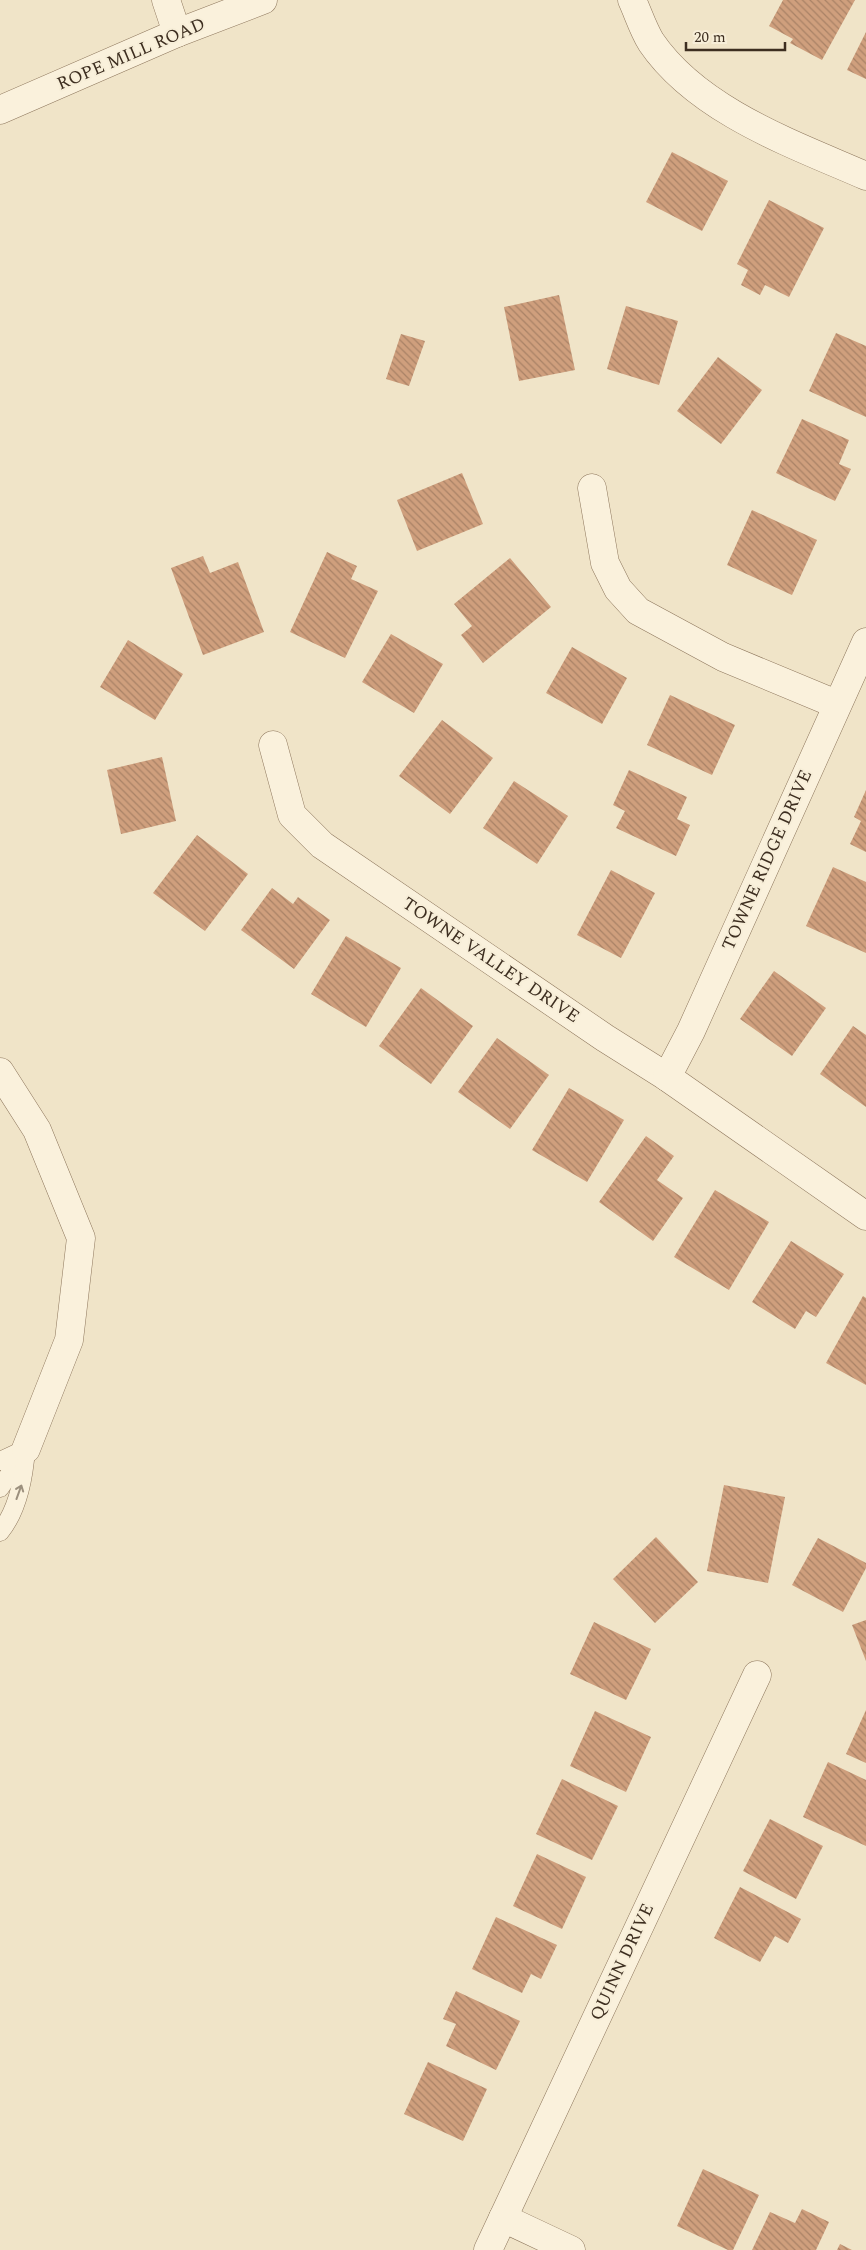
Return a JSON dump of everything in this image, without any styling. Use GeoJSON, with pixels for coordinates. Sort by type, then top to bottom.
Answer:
{"type":"FeatureCollection","features":[{"type":"Feature","properties":{"kind":"street"},"geometry":{"type":"LineString","coordinates":[[166,0],[177,33]]}},
{"type":"Feature","properties":{"kind":"street","name":"ROPE MILL ROAD"},"geometry":{"type":"LineString","coordinates":[[0,110],[177,33],[263,0]]}},
{"type":"Feature","properties":{"kind":"street"},"geometry":{"type":"LineString","coordinates":[[632,0],[651,41],[682,76],[707,97],[762,130],[866,176]]}},
{"type":"Feature","properties":{"kind":"street"},"geometry":{"type":"LineString","coordinates":[[592,488],[605,563],[618,589],[638,611],[723,657],[836,704]]}},
{"type":"Feature","properties":{"kind":"street","name":"TOWNE RIDGE DRIVE"},"geometry":{"type":"LineString","coordinates":[[667,1077],[691,1031],[836,704],[866,642]]}},
{"type":"Feature","properties":{"kind":"street","name":"TOWNE VALLEY DRIVE"},"geometry":{"type":"LineString","coordinates":[[273,745],[292,815],[322,845],[606,1038],[667,1077],[866,1216]]}},
{"type":"Feature","properties":{"kind":"street"},"geometry":{"type":"LineString","coordinates":[[0,1072],[38,1130],[81,1238],[69,1340],[26,1449]]}},
{"type":"Feature","properties":{"kind":"street","name":"QUINN DRIVE"},"geometry":{"type":"LineString","coordinates":[[488,2250],[757,1675]]}},
{"type":"Feature","properties":{"kind":"street"},"geometry":{"type":"LineString","coordinates":[[503,2218],[571,2250]]}},
{"type":"Feature","properties":{"kind":"lane"},"geometry":{"type":"LineString","coordinates":[[0,1461],[26,1449]]}},
{"type":"Feature","properties":{"kind":"lane"},"geometry":{"type":"LineString","coordinates":[[0,1488],[26,1449]]}},
{"type":"Feature","properties":{"kind":"lane"},"geometry":{"type":"LineString","coordinates":[[0,1532],[8,1523],[24,1476],[26,1449]]}},
{"type":"Feature","properties":{"kind":"building"},"geometry":{"type":"Polygon","coordinates":[[[783,0],[855,0],[822,60],[790,43],[793,39],[769,26],[783,0]]]}},
{"type":"Feature","properties":{"kind":"building"},"geometry":{"type":"Polygon","coordinates":[[[866,32],[866,79],[847,70],[866,32]]]}},
{"type":"Feature","properties":{"kind":"building"},"geometry":{"type":"Polygon","coordinates":[[[672,152],[728,181],[702,231],[646,202],[672,152]]]}},
{"type":"Feature","properties":{"kind":"building"},"geometry":{"type":"Polygon","coordinates":[[[769,200],[824,228],[789,297],[765,285],[760,295],[741,285],[748,270],[737,264],[769,200]]]}},
{"type":"Feature","properties":{"kind":"building"},"geometry":{"type":"Polygon","coordinates":[[[559,295],[575,370],[519,381],[504,307],[559,295]]]}},
{"type":"Feature","properties":{"kind":"building"},"geometry":{"type":"Polygon","coordinates":[[[626,306],[678,321],[659,385],[607,369],[626,306]]]}},
{"type":"Feature","properties":{"kind":"building"},"geometry":{"type":"Polygon","coordinates":[[[836,333],[866,346],[866,417],[809,391],[836,333]]]}},
{"type":"Feature","properties":{"kind":"building"},"geometry":{"type":"Polygon","coordinates":[[[401,334],[425,341],[409,386],[386,379],[401,334]]]}},
{"type":"Feature","properties":{"kind":"building"},"geometry":{"type":"Polygon","coordinates":[[[718,357],[762,390],[721,444],[677,411],[718,357]]]}},
{"type":"Feature","properties":{"kind":"building"},"geometry":{"type":"Polygon","coordinates":[[[802,419],[849,440],[839,464],[851,469],[835,501],[776,473],[802,419]]]}},
{"type":"Feature","properties":{"kind":"building"},"geometry":{"type":"Polygon","coordinates":[[[462,473],[483,524],[417,551],[397,500],[462,473]]]}},
{"type":"Feature","properties":{"kind":"building"},"geometry":{"type":"Polygon","coordinates":[[[752,510],[817,540],[792,595],[727,565],[752,510]]]}},
{"type":"Feature","properties":{"kind":"building"},"geometry":{"type":"Polygon","coordinates":[[[327,552],[357,566],[351,579],[378,591],[345,658],[290,632],[327,552]]]}},
{"type":"Feature","properties":{"kind":"building"},"geometry":{"type":"Polygon","coordinates":[[[203,556],[210,573],[238,562],[264,632],[203,655],[171,568],[203,556]]]}},
{"type":"Feature","properties":{"kind":"building"},"geometry":{"type":"Polygon","coordinates":[[[510,558],[551,607],[483,663],[461,635],[472,626],[454,604],[510,558]]]}},
{"type":"Feature","properties":{"kind":"building"},"geometry":{"type":"Polygon","coordinates":[[[391,634],[443,664],[414,713],[362,682],[391,634]]]}},
{"type":"Feature","properties":{"kind":"building"},"geometry":{"type":"Polygon","coordinates":[[[128,640],[183,674],[155,720],[100,687],[128,640]]]}},
{"type":"Feature","properties":{"kind":"building"},"geometry":{"type":"Polygon","coordinates":[[[572,647],[627,678],[602,724],[546,693],[572,647]]]}},
{"type":"Feature","properties":{"kind":"building"},"geometry":{"type":"Polygon","coordinates":[[[670,695],[735,725],[712,775],[647,745],[670,695]]]}},
{"type":"Feature","properties":{"kind":"building"},"geometry":{"type":"Polygon","coordinates":[[[442,720],[493,758],[450,814],[399,776],[442,720]]]}},
{"type":"Feature","properties":{"kind":"building"},"geometry":{"type":"Polygon","coordinates":[[[162,757],[176,821],[121,834],[107,770],[162,757]]]}},
{"type":"Feature","properties":{"kind":"building"},"geometry":{"type":"Polygon","coordinates":[[[629,770],[687,797],[677,819],[690,825],[676,856],[616,828],[625,811],[613,805],[629,770]]]}},
{"type":"Feature","properties":{"kind":"building"},"geometry":{"type":"Polygon","coordinates":[[[514,781],[568,816],[537,864],[483,828],[514,781]]]}},
{"type":"Feature","properties":{"kind":"building"},"geometry":{"type":"Polygon","coordinates":[[[866,790],[866,852],[850,844],[861,821],[854,817],[866,790]]]}},
{"type":"Feature","properties":{"kind":"building"},"geometry":{"type":"Polygon","coordinates":[[[197,835],[248,874],[205,931],[153,893],[197,835]]]}},
{"type":"Feature","properties":{"kind":"building"},"geometry":{"type":"Polygon","coordinates":[[[833,867],[866,882],[866,953],[806,926],[833,867]]]}},
{"type":"Feature","properties":{"kind":"building"},"geometry":{"type":"Polygon","coordinates":[[[611,870],[655,893],[621,958],[577,935],[611,870]]]}},
{"type":"Feature","properties":{"kind":"building"},"geometry":{"type":"Polygon","coordinates":[[[272,888],[293,904],[298,897],[330,920],[294,969],[241,930],[272,888]]]}},
{"type":"Feature","properties":{"kind":"building"},"geometry":{"type":"Polygon","coordinates":[[[346,936],[401,968],[366,1027],[311,994],[346,936]]]}},
{"type":"Feature","properties":{"kind":"building"},"geometry":{"type":"Polygon","coordinates":[[[774,971],[826,1008],[792,1056],[740,1019],[774,971]]]}},
{"type":"Feature","properties":{"kind":"building"},"geometry":{"type":"Polygon","coordinates":[[[421,988],[473,1026],[431,1084],[379,1046],[421,988]]]}},
{"type":"Feature","properties":{"kind":"building"},"geometry":{"type":"Polygon","coordinates":[[[853,1026],[866,1035],[866,1107],[820,1074],[853,1026]]]}},
{"type":"Feature","properties":{"kind":"building"},"geometry":{"type":"Polygon","coordinates":[[[497,1038],[549,1075],[510,1129],[458,1092],[497,1038]]]}},
{"type":"Feature","properties":{"kind":"building"},"geometry":{"type":"Polygon","coordinates":[[[569,1088],[624,1120],[587,1182],[532,1150],[569,1088]]]}},
{"type":"Feature","properties":{"kind":"building"},"geometry":{"type":"Polygon","coordinates":[[[646,1136],[674,1156],[657,1180],[683,1198],[653,1241],[599,1202],[646,1136]]]}},
{"type":"Feature","properties":{"kind":"building"},"geometry":{"type":"Polygon","coordinates":[[[715,1190],[769,1222],[729,1290],[674,1257],[715,1190]]]}},
{"type":"Feature","properties":{"kind":"building"},"geometry":{"type":"Polygon","coordinates":[[[791,1241],[844,1274],[816,1317],[806,1311],[795,1329],[752,1302],[791,1241]]]}},
{"type":"Feature","properties":{"kind":"building"},"geometry":{"type":"Polygon","coordinates":[[[863,1296],[866,1298],[866,1385],[826,1363],[863,1296]]]}},
{"type":"Feature","properties":{"kind":"building"},"geometry":{"type":"Polygon","coordinates":[[[724,1485],[785,1497],[768,1583],[707,1571],[724,1485]]]}},
{"type":"Feature","properties":{"kind":"building"},"geometry":{"type":"Polygon","coordinates":[[[656,1537],[698,1582],[655,1623],[613,1579],[656,1537]]]}},
{"type":"Feature","properties":{"kind":"building"},"geometry":{"type":"Polygon","coordinates":[[[818,1538],[866,1563],[866,1568],[843,1612],[792,1585],[818,1538]]]}},
{"type":"Feature","properties":{"kind":"building"},"geometry":{"type":"Polygon","coordinates":[[[866,1620],[866,1661],[852,1625],[866,1620]]]}},
{"type":"Feature","properties":{"kind":"building"},"geometry":{"type":"Polygon","coordinates":[[[594,1622],[651,1649],[626,1700],[570,1674],[594,1622]]]}},
{"type":"Feature","properties":{"kind":"building"},"geometry":{"type":"Polygon","coordinates":[[[866,1710],[866,1763],[846,1754],[866,1710]]]}},
{"type":"Feature","properties":{"kind":"building"},"geometry":{"type":"Polygon","coordinates":[[[595,1711],[651,1737],[626,1792],[570,1766],[595,1711]]]}},
{"type":"Feature","properties":{"kind":"building"},"geometry":{"type":"Polygon","coordinates":[[[828,1762],[866,1780],[866,1846],[803,1817],[828,1762]]]}},
{"type":"Feature","properties":{"kind":"building"},"geometry":{"type":"Polygon","coordinates":[[[562,1779],[618,1806],[592,1860],[536,1834],[562,1779]]]}},
{"type":"Feature","properties":{"kind":"building"},"geometry":{"type":"Polygon","coordinates":[[[770,1819],[823,1846],[796,1899],[743,1871],[770,1819]]]}},
{"type":"Feature","properties":{"kind":"building"},"geometry":{"type":"Polygon","coordinates":[[[537,1854],[586,1877],[562,1929],[513,1906],[537,1854]]]}},
{"type":"Feature","properties":{"kind":"building"},"geometry":{"type":"Polygon","coordinates":[[[740,1887],[801,1919],[788,1943],[775,1936],[760,1962],[714,1938],[740,1887]]]}},
{"type":"Feature","properties":{"kind":"building"},"geometry":{"type":"Polygon","coordinates":[[[496,1917],[557,1945],[541,1979],[531,1974],[522,1993],[472,1969],[496,1917]]]}},
{"type":"Feature","properties":{"kind":"building"},"geometry":{"type":"Polygon","coordinates":[[[456,1991],[520,2021],[496,2070],[446,2046],[456,2024],[443,2019],[456,1991]]]}},
{"type":"Feature","properties":{"kind":"building"},"geometry":{"type":"Polygon","coordinates":[[[428,2062],[487,2089],[463,2141],[404,2114],[428,2062]]]}},
{"type":"Feature","properties":{"kind":"building"},"geometry":{"type":"Polygon","coordinates":[[[703,2169],[759,2195],[733,2250],[728,2250],[677,2226],[703,2169]]]}},
{"type":"Feature","properties":{"kind":"building"},"geometry":{"type":"Polygon","coordinates":[[[802,2209],[829,2222],[816,2250],[752,2250],[770,2212],[795,2223],[802,2209]]]}},
{"type":"Feature","properties":{"kind":"building"},"geometry":{"type":"Polygon","coordinates":[[[840,2244],[852,2250],[837,2250],[840,2244]]]}}]}
